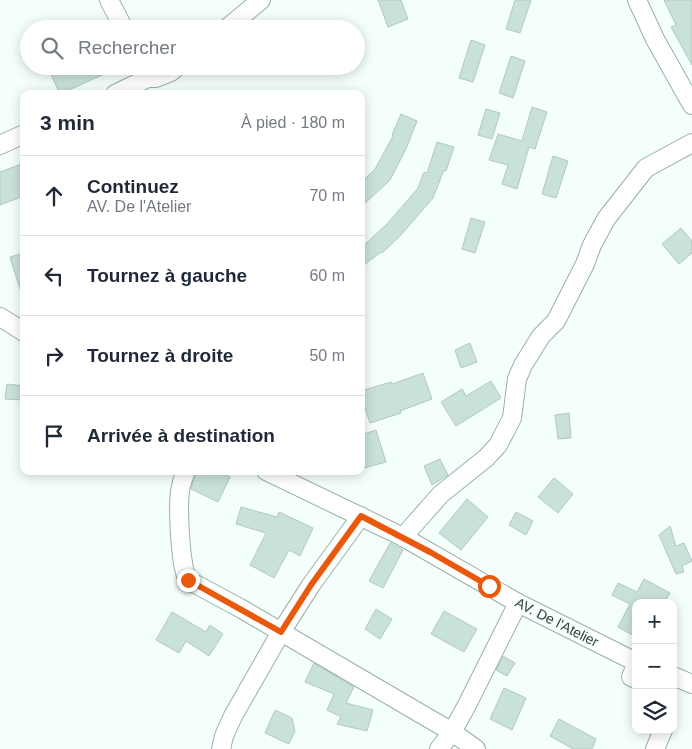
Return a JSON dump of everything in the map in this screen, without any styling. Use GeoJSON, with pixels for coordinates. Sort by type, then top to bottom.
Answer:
{"type":"FeatureCollection","features":[{"type":"Feature","properties":{"kind":"street"},"geometry":{"type":"LineString","coordinates":[[109,0],[119,20]]}},
{"type":"Feature","properties":{"kind":"street"},"geometry":{"type":"LineString","coordinates":[[237,20],[261,0]]}},
{"type":"Feature","properties":{"kind":"street"},"geometry":{"type":"LineString","coordinates":[[637,0],[655,39],[692,105]]}},
{"type":"Feature","properties":{"kind":"street"},"geometry":{"type":"LineString","coordinates":[[120,90],[141,75]]}},
{"type":"Feature","properties":{"kind":"street"},"geometry":{"type":"LineString","coordinates":[[150,75],[156,78],[164,75]]}},
{"type":"Feature","properties":{"kind":"street"},"geometry":{"type":"LineString","coordinates":[[0,145],[20,136]]}},
{"type":"Feature","properties":{"kind":"street"},"geometry":{"type":"LineString","coordinates":[[403,537],[441,494],[498,446],[512,418],[517,379],[522,365],[536,343],[556,321],[585,264],[592,244],[606,219],[646,168],[692,143]]}},
{"type":"Feature","properties":{"kind":"street"},"geometry":{"type":"LineString","coordinates":[[0,317],[20,330]]}},
{"type":"Feature","properties":{"kind":"street"},"geometry":{"type":"LineString","coordinates":[[184,475],[180,486],[179,507],[183,568],[186,577],[193,583],[452,732],[476,749]]}},
{"type":"Feature","properties":{"kind":"street","name":"AV. De l'Atelier"},"geometry":{"type":"LineString","coordinates":[[274,475],[403,537],[518,603],[632,662]]}},
{"type":"Feature","properties":{"kind":"street"},"geometry":{"type":"LineString","coordinates":[[221,749],[233,716],[281,632],[311,585],[361,516]]}},
{"type":"Feature","properties":{"kind":"street"},"geometry":{"type":"LineString","coordinates":[[440,749],[467,705],[518,603]]}},
{"type":"Feature","properties":{"kind":"street"},"geometry":{"type":"LineString","coordinates":[[677,678],[692,684]]}},
{"type":"Feature","properties":{"kind":"street"},"geometry":{"type":"LineString","coordinates":[[655,749],[661,734]]}},
{"type":"Feature","properties":{"kind":"building"},"geometry":{"type":"Polygon","coordinates":[[[378,0],[401,0],[408,19],[388,27],[378,0]]]}},
{"type":"Feature","properties":{"kind":"building"},"geometry":{"type":"Polygon","coordinates":[[[515,0],[531,0],[520,33],[506,29],[515,0]]]}},
{"type":"Feature","properties":{"kind":"building"},"geometry":{"type":"Polygon","coordinates":[[[664,0],[692,0],[692,65],[671,27],[676,25],[664,0]]]}},
{"type":"Feature","properties":{"kind":"building"},"geometry":{"type":"Polygon","coordinates":[[[471,40],[485,45],[473,82],[459,78],[471,40]]]}},
{"type":"Feature","properties":{"kind":"building"},"geometry":{"type":"Polygon","coordinates":[[[511,56],[525,61],[513,98],[499,93],[511,56]]]}},
{"type":"Feature","properties":{"kind":"building"},"geometry":{"type":"Polygon","coordinates":[[[51,75],[102,75],[69,90],[58,90],[51,75]]]}},
{"type":"Feature","properties":{"kind":"building"},"geometry":{"type":"Polygon","coordinates":[[[532,107],[547,112],[535,149],[529,147],[517,189],[502,184],[508,165],[489,160],[498,134],[522,141],[532,107]]]}},
{"type":"Feature","properties":{"kind":"building"},"geometry":{"type":"Polygon","coordinates":[[[486,109],[500,113],[492,139],[478,135],[486,109]]]}},
{"type":"Feature","properties":{"kind":"building"},"geometry":{"type":"Polygon","coordinates":[[[401,114],[417,121],[406,149],[390,180],[365,203],[365,179],[375,169],[401,114]]]}},
{"type":"Feature","properties":{"kind":"building"},"geometry":{"type":"Polygon","coordinates":[[[437,142],[454,147],[446,171],[444,170],[433,198],[400,236],[382,253],[365,264],[365,244],[388,223],[418,188],[424,172],[427,173],[437,142]]]}},
{"type":"Feature","properties":{"kind":"building"},"geometry":{"type":"Polygon","coordinates":[[[553,156],[568,161],[556,198],[542,194],[553,156]]]}},
{"type":"Feature","properties":{"kind":"building"},"geometry":{"type":"Polygon","coordinates":[[[20,164],[20,198],[0,205],[0,172],[20,164]]]}},
{"type":"Feature","properties":{"kind":"building"},"geometry":{"type":"Polygon","coordinates":[[[471,218],[485,222],[475,253],[462,249],[471,218]]]}},
{"type":"Feature","properties":{"kind":"building"},"geometry":{"type":"Polygon","coordinates":[[[681,228],[692,241],[692,253],[679,264],[662,244],[681,228]]]}},
{"type":"Feature","properties":{"kind":"building"},"geometry":{"type":"Polygon","coordinates":[[[20,254],[20,289],[10,257],[20,254]]]}},
{"type":"Feature","properties":{"kind":"building"},"geometry":{"type":"Polygon","coordinates":[[[470,343],[477,362],[461,368],[455,350],[470,343]]]}},
{"type":"Feature","properties":{"kind":"building"},"geometry":{"type":"Polygon","coordinates":[[[423,373],[432,399],[400,411],[401,413],[370,423],[365,408],[365,390],[391,382],[392,384],[423,373]]]}},
{"type":"Feature","properties":{"kind":"building"},"geometry":{"type":"Polygon","coordinates":[[[491,381],[501,398],[456,426],[441,402],[462,389],[466,396],[491,381]]]}},
{"type":"Feature","properties":{"kind":"building"},"geometry":{"type":"Polygon","coordinates":[[[7,384],[20,386],[20,400],[5,399],[7,384]]]}},
{"type":"Feature","properties":{"kind":"building"},"geometry":{"type":"Polygon","coordinates":[[[569,413],[571,438],[558,439],[555,415],[569,413]]]}},
{"type":"Feature","properties":{"kind":"building"},"geometry":{"type":"Polygon","coordinates":[[[376,430],[386,462],[365,468],[365,434],[376,430]]]}},
{"type":"Feature","properties":{"kind":"building"},"geometry":{"type":"Polygon","coordinates":[[[440,459],[448,475],[432,485],[424,466],[440,459]]]}},
{"type":"Feature","properties":{"kind":"building"},"geometry":{"type":"Polygon","coordinates":[[[195,475],[225,475],[230,477],[218,502],[191,489],[195,475]]]}},
{"type":"Feature","properties":{"kind":"building"},"geometry":{"type":"Polygon","coordinates":[[[554,478],[573,494],[558,513],[538,497],[554,478]]]}},
{"type":"Feature","properties":{"kind":"building"},"geometry":{"type":"Polygon","coordinates":[[[467,499],[488,517],[461,550],[439,533],[467,499]]]}},
{"type":"Feature","properties":{"kind":"building"},"geometry":{"type":"Polygon","coordinates":[[[241,507],[277,517],[279,512],[313,528],[300,556],[289,550],[274,578],[250,565],[266,533],[236,524],[241,507]]]}},
{"type":"Feature","properties":{"kind":"building"},"geometry":{"type":"Polygon","coordinates":[[[516,512],[533,521],[526,535],[509,525],[516,512]]]}},
{"type":"Feature","properties":{"kind":"building"},"geometry":{"type":"Polygon","coordinates":[[[670,526],[676,546],[684,543],[692,561],[682,566],[684,572],[676,574],[659,535],[670,526]]]}},
{"type":"Feature","properties":{"kind":"building"},"geometry":{"type":"Polygon","coordinates":[[[390,543],[403,550],[383,588],[369,581],[390,543]]]}},
{"type":"Feature","properties":{"kind":"building"},"geometry":{"type":"Polygon","coordinates":[[[644,579],[670,593],[666,599],[632,599],[632,635],[618,627],[630,604],[612,595],[618,583],[637,592],[644,579]]]}},
{"type":"Feature","properties":{"kind":"building"},"geometry":{"type":"Polygon","coordinates":[[[376,609],[392,619],[380,639],[365,629],[376,609]]]}},
{"type":"Feature","properties":{"kind":"building"},"geometry":{"type":"Polygon","coordinates":[[[444,611],[477,629],[464,652],[431,634],[444,611]]]}},
{"type":"Feature","properties":{"kind":"building"},"geometry":{"type":"Polygon","coordinates":[[[172,612],[206,632],[210,625],[223,634],[209,656],[186,641],[179,653],[156,640],[172,612]]]}},
{"type":"Feature","properties":{"kind":"building"},"geometry":{"type":"Polygon","coordinates":[[[503,656],[515,663],[507,676],[496,670],[503,656]]]}},
{"type":"Feature","properties":{"kind":"building"},"geometry":{"type":"Polygon","coordinates":[[[314,663],[354,687],[346,703],[373,710],[367,731],[337,724],[341,717],[327,710],[334,694],[305,682],[314,663]]]}},
{"type":"Feature","properties":{"kind":"building"},"geometry":{"type":"Polygon","coordinates":[[[504,688],[526,698],[512,730],[490,719],[504,688]]]}},
{"type":"Feature","properties":{"kind":"building"},"geometry":{"type":"Polygon","coordinates":[[[275,710],[292,718],[295,731],[289,744],[265,733],[275,710]]]}},
{"type":"Feature","properties":{"kind":"building"},"geometry":{"type":"Polygon","coordinates":[[[559,719],[596,739],[592,749],[573,749],[550,736],[559,719]]]}},
{"type":"Feature","properties":{"kind":"route"},"geometry":{"type":"LineString","coordinates":[[188,580],[281,632],[311,585],[361,516],[403,537],[489,586]]}}]}
